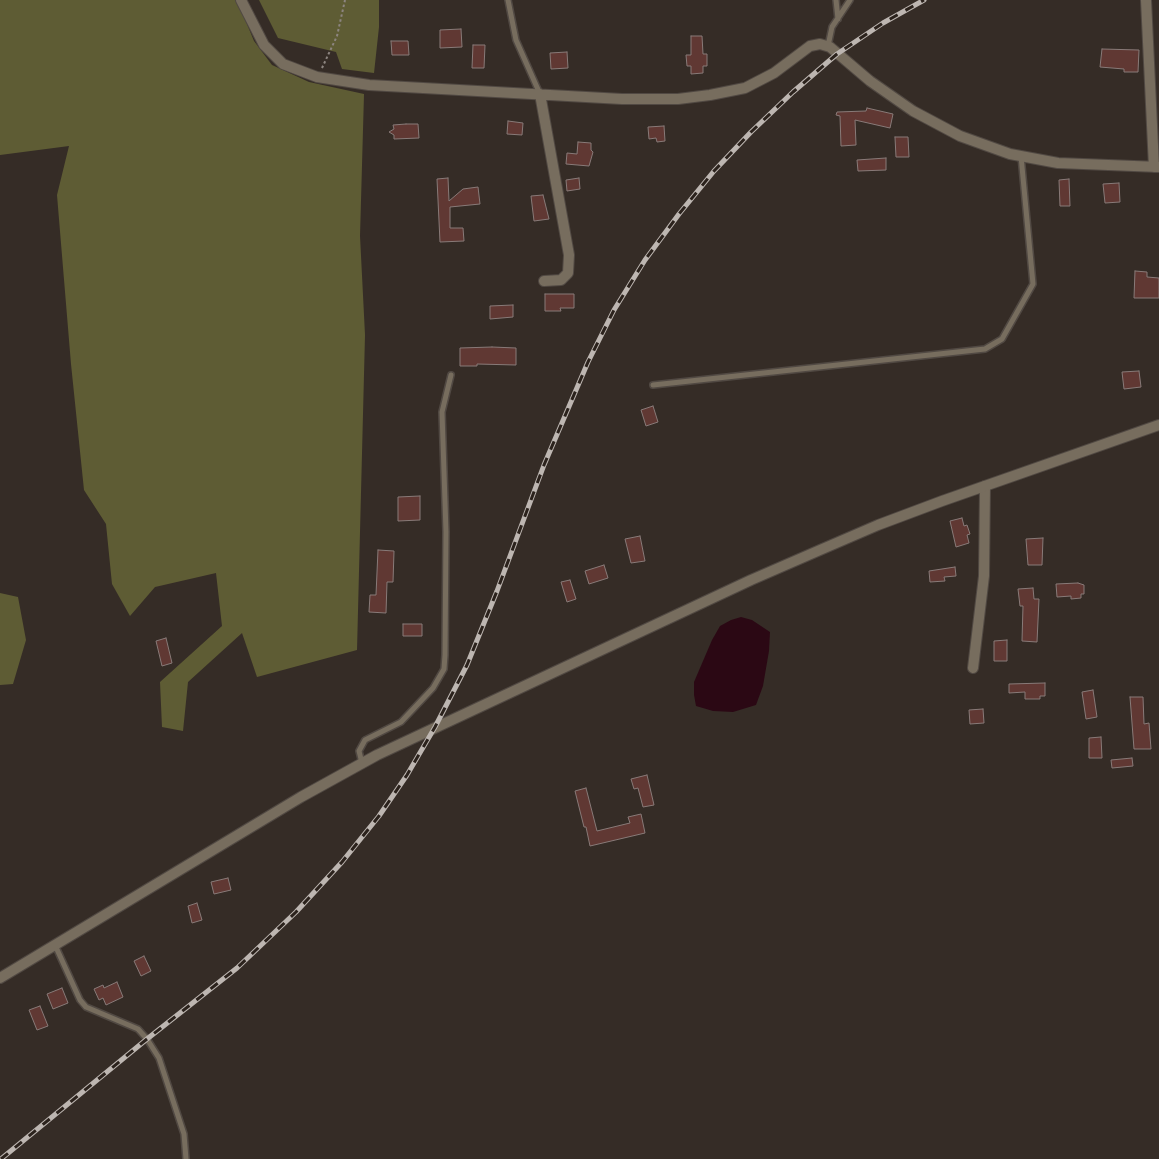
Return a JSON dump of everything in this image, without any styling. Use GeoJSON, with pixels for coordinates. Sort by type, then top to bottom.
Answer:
{"type":"FeatureCollection","features":[{"type":"Feature","properties":{"kind":"street"},"geometry":{"type":"LineString","coordinates":[[241,0],[264,45],[284,64],[317,78],[369,85],[622,99],[678,99],[746,88],[774,73],[810,46],[820,44],[828,46],[870,81],[913,111],[960,136],[1010,154],[1058,163],[1156,167],[1146,0]]}},
{"type":"Feature","properties":{"kind":"street"},"geometry":{"type":"LineString","coordinates":[[540,94],[569,255],[568,273],[561,280],[544,281]]}},
{"type":"Feature","properties":{"kind":"street"},"geometry":{"type":"LineString","coordinates":[[0,978],[301,797],[362,763],[444,723],[760,576],[878,525],[1159,425]]}},
{"type":"Feature","properties":{"kind":"street"},"geometry":{"type":"LineString","coordinates":[[974,668],[984,576],[985,486]]}},
{"type":"Feature","properties":{"kind":"lane"},"geometry":{"type":"LineString","coordinates":[[508,0],[516,40],[540,94]]}},
{"type":"Feature","properties":{"kind":"lane"},"geometry":{"type":"LineString","coordinates":[[836,0],[838,19]]}},
{"type":"Feature","properties":{"kind":"lane"},"geometry":{"type":"LineString","coordinates":[[828,46],[832,27],[850,0]]}},
{"type":"Feature","properties":{"kind":"lane"},"geometry":{"type":"LineString","coordinates":[[653,385],[985,349],[1002,338],[1033,284],[1021,156]]}},
{"type":"Feature","properties":{"kind":"lane"},"geometry":{"type":"LineString","coordinates":[[362,763],[359,751],[365,740],[401,722],[433,688],[444,669],[446,655],[446,532],[442,412],[451,375]]}},
{"type":"Feature","properties":{"kind":"lane"},"geometry":{"type":"LineString","coordinates":[[55,945],[80,1000],[86,1007],[138,1029],[159,1058],[184,1134],[186,1159]]}},
{"type":"Feature","properties":{"kind":"path"},"geometry":{"type":"LineString","coordinates":[[317,78],[336,36],[345,0]]}},
{"type":"Feature","properties":{"kind":"shaded area"},"geometry":{"type":"Polygon","coordinates":[[[0,0],[237,0],[254,41],[272,65],[309,82],[364,94],[360,236],[365,335],[357,650],[257,677],[242,633],[188,682],[183,731],[162,727],[160,682],[222,626],[216,573],[155,587],[130,616],[112,584],[106,524],[84,490],[71,364],[57,195],[69,146],[0,155],[0,0]]]}},
{"type":"Feature","properties":{"kind":"shaded area"},"geometry":{"type":"Polygon","coordinates":[[[259,0],[379,0],[379,27],[374,73],[342,69],[336,52],[278,38],[259,0]]]}},
{"type":"Feature","properties":{"kind":"shaded area"},"geometry":{"type":"Polygon","coordinates":[[[0,593],[18,597],[26,640],[13,684],[0,685],[0,593]]]}},
{"type":"Feature","properties":{"kind":"shaded area"},"geometry":{"type":"Polygon","coordinates":[[[741,617],[752,620],[770,632],[763,686],[756,705],[733,712],[713,711],[696,706],[694,682],[712,640],[720,626],[741,617]]]}},
{"type":"Feature","properties":{"kind":"building"},"geometry":{"type":"Polygon","coordinates":[[[461,29],[462,47],[440,48],[440,30],[461,29]]]}},
{"type":"Feature","properties":{"kind":"building"},"geometry":{"type":"Polygon","coordinates":[[[691,36],[702,36],[703,54],[707,54],[707,66],[703,66],[703,73],[691,74],[691,66],[687,66],[686,55],[691,55],[691,36]]]}},
{"type":"Feature","properties":{"kind":"building"},"geometry":{"type":"Polygon","coordinates":[[[391,41],[408,41],[409,55],[392,55],[391,41]]]}},
{"type":"Feature","properties":{"kind":"building"},"geometry":{"type":"Polygon","coordinates":[[[473,45],[485,45],[484,68],[472,68],[473,45]]]}},
{"type":"Feature","properties":{"kind":"building"},"geometry":{"type":"Polygon","coordinates":[[[1102,49],[1139,50],[1138,72],[1124,72],[1124,69],[1100,67],[1102,49]]]}},
{"type":"Feature","properties":{"kind":"building"},"geometry":{"type":"Polygon","coordinates":[[[567,52],[568,68],[551,69],[550,53],[567,52]]]}},
{"type":"Feature","properties":{"kind":"building"},"geometry":{"type":"Polygon","coordinates":[[[867,108],[893,114],[890,128],[855,120],[856,145],[841,146],[840,116],[836,115],[837,112],[866,111],[867,108]]]}},
{"type":"Feature","properties":{"kind":"building"},"geometry":{"type":"Polygon","coordinates":[[[508,121],[523,123],[522,135],[507,134],[508,121]]]}},
{"type":"Feature","properties":{"kind":"building"},"geometry":{"type":"Polygon","coordinates":[[[418,124],[419,138],[394,139],[394,135],[389,132],[394,129],[393,125],[418,124]]]}},
{"type":"Feature","properties":{"kind":"building"},"geometry":{"type":"Polygon","coordinates":[[[664,126],[665,141],[657,142],[656,138],[649,139],[648,127],[664,126]]]}},
{"type":"Feature","properties":{"kind":"building"},"geometry":{"type":"Polygon","coordinates":[[[895,137],[908,137],[909,157],[896,157],[895,137]]]}},
{"type":"Feature","properties":{"kind":"building"},"geometry":{"type":"Polygon","coordinates":[[[578,142],[591,143],[591,150],[593,152],[589,166],[566,164],[567,153],[577,154],[578,142]]]}},
{"type":"Feature","properties":{"kind":"building"},"geometry":{"type":"Polygon","coordinates":[[[886,158],[886,170],[858,171],[857,160],[886,158]]]}},
{"type":"Feature","properties":{"kind":"building"},"geometry":{"type":"Polygon","coordinates":[[[448,178],[449,201],[463,189],[478,187],[480,204],[450,207],[450,228],[463,228],[464,241],[440,242],[437,179],[448,178]]]}},
{"type":"Feature","properties":{"kind":"building"},"geometry":{"type":"Polygon","coordinates":[[[579,178],[580,189],[567,191],[566,180],[579,178]]]}},
{"type":"Feature","properties":{"kind":"building"},"geometry":{"type":"Polygon","coordinates":[[[1069,179],[1070,206],[1060,206],[1059,180],[1069,179]]]}},
{"type":"Feature","properties":{"kind":"building"},"geometry":{"type":"Polygon","coordinates":[[[1119,183],[1120,202],[1105,203],[1103,184],[1119,183]]]}},
{"type":"Feature","properties":{"kind":"building"},"geometry":{"type":"Polygon","coordinates":[[[543,195],[549,219],[534,221],[531,196],[543,195]]]}},
{"type":"Feature","properties":{"kind":"building"},"geometry":{"type":"Polygon","coordinates":[[[1135,271],[1147,272],[1147,277],[1159,278],[1159,298],[1134,298],[1135,271]]]}},
{"type":"Feature","properties":{"kind":"building"},"geometry":{"type":"Polygon","coordinates":[[[545,294],[574,294],[574,308],[560,308],[561,311],[545,311],[545,294]]]}},
{"type":"Feature","properties":{"kind":"building"},"geometry":{"type":"Polygon","coordinates":[[[513,305],[513,317],[490,319],[490,306],[513,305]]]}},
{"type":"Feature","properties":{"kind":"building"},"geometry":{"type":"Polygon","coordinates":[[[460,348],[516,348],[516,365],[477,364],[477,366],[460,366],[460,348]]]}},
{"type":"Feature","properties":{"kind":"building"},"geometry":{"type":"Polygon","coordinates":[[[1139,371],[1141,387],[1124,389],[1122,372],[1139,371]]]}},
{"type":"Feature","properties":{"kind":"building"},"geometry":{"type":"Polygon","coordinates":[[[653,406],[658,422],[646,426],[641,410],[653,406]]]}},
{"type":"Feature","properties":{"kind":"building"},"geometry":{"type":"Polygon","coordinates":[[[420,496],[420,520],[398,521],[398,497],[420,496]]]}},
{"type":"Feature","properties":{"kind":"building"},"geometry":{"type":"Polygon","coordinates":[[[962,518],[964,526],[967,525],[970,534],[967,535],[969,543],[956,547],[950,521],[962,518]]]}},
{"type":"Feature","properties":{"kind":"building"},"geometry":{"type":"Polygon","coordinates":[[[640,536],[645,561],[631,563],[625,539],[640,536]]]}},
{"type":"Feature","properties":{"kind":"building"},"geometry":{"type":"Polygon","coordinates":[[[1043,538],[1042,565],[1028,565],[1026,539],[1043,538]]]}},
{"type":"Feature","properties":{"kind":"building"},"geometry":{"type":"Polygon","coordinates":[[[378,550],[394,551],[393,582],[387,582],[386,613],[369,612],[370,595],[376,595],[378,550]]]}},
{"type":"Feature","properties":{"kind":"building"},"geometry":{"type":"Polygon","coordinates":[[[604,565],[608,578],[589,584],[585,571],[604,565]]]}},
{"type":"Feature","properties":{"kind":"building"},"geometry":{"type":"Polygon","coordinates":[[[955,567],[956,576],[944,577],[945,581],[930,582],[929,571],[955,567]]]}},
{"type":"Feature","properties":{"kind":"building"},"geometry":{"type":"Polygon","coordinates":[[[570,580],[576,599],[567,602],[561,582],[570,580]]]}},
{"type":"Feature","properties":{"kind":"building"},"geometry":{"type":"Polygon","coordinates":[[[1078,583],[1084,585],[1084,594],[1081,594],[1081,598],[1071,599],[1071,596],[1057,597],[1056,584],[1078,583]]]}},
{"type":"Feature","properties":{"kind":"building"},"geometry":{"type":"Polygon","coordinates":[[[1033,588],[1034,599],[1039,599],[1037,642],[1022,641],[1023,606],[1020,606],[1018,589],[1033,588]]]}},
{"type":"Feature","properties":{"kind":"building"},"geometry":{"type":"Polygon","coordinates":[[[403,624],[422,624],[422,636],[403,636],[403,624]]]}},
{"type":"Feature","properties":{"kind":"building"},"geometry":{"type":"Polygon","coordinates":[[[166,638],[172,663],[162,666],[156,641],[166,638]]]}},
{"type":"Feature","properties":{"kind":"building"},"geometry":{"type":"Polygon","coordinates":[[[1007,640],[1007,661],[994,661],[994,641],[1007,640]]]}},
{"type":"Feature","properties":{"kind":"building"},"geometry":{"type":"Polygon","coordinates":[[[1045,683],[1045,696],[1040,696],[1040,699],[1025,699],[1025,692],[1009,693],[1009,684],[1045,683]]]}},
{"type":"Feature","properties":{"kind":"building"},"geometry":{"type":"Polygon","coordinates":[[[1093,690],[1097,717],[1086,719],[1082,692],[1093,690]]]}},
{"type":"Feature","properties":{"kind":"building"},"geometry":{"type":"Polygon","coordinates":[[[1130,697],[1143,697],[1144,724],[1149,723],[1151,749],[1134,749],[1130,697]]]}},
{"type":"Feature","properties":{"kind":"building"},"geometry":{"type":"Polygon","coordinates":[[[983,709],[984,723],[970,724],[969,710],[983,709]]]}},
{"type":"Feature","properties":{"kind":"building"},"geometry":{"type":"Polygon","coordinates":[[[1101,737],[1102,758],[1089,758],[1089,738],[1101,737]]]}},
{"type":"Feature","properties":{"kind":"building"},"geometry":{"type":"Polygon","coordinates":[[[1132,758],[1133,766],[1112,768],[1111,760],[1132,758]]]}},
{"type":"Feature","properties":{"kind":"building"},"geometry":{"type":"Polygon","coordinates":[[[647,775],[654,805],[643,807],[638,788],[634,789],[631,779],[647,775]]]}},
{"type":"Feature","properties":{"kind":"building"},"geometry":{"type":"Polygon","coordinates":[[[586,788],[597,831],[630,823],[628,817],[641,814],[645,833],[590,846],[575,791],[586,788]]]}},
{"type":"Feature","properties":{"kind":"building"},"geometry":{"type":"Polygon","coordinates":[[[228,878],[231,890],[214,894],[211,882],[228,878]]]}},
{"type":"Feature","properties":{"kind":"building"},"geometry":{"type":"Polygon","coordinates":[[[197,903],[202,920],[192,923],[188,906],[197,903]]]}},
{"type":"Feature","properties":{"kind":"building"},"geometry":{"type":"Polygon","coordinates":[[[144,956],[151,971],[141,976],[134,961],[144,956]]]}},
{"type":"Feature","properties":{"kind":"building"},"geometry":{"type":"Polygon","coordinates":[[[117,982],[123,997],[106,1005],[103,998],[99,1000],[94,989],[103,985],[104,988],[117,982]]]}},
{"type":"Feature","properties":{"kind":"building"},"geometry":{"type":"Polygon","coordinates":[[[62,988],[68,1003],[53,1009],[47,994],[62,988]]]}},
{"type":"Feature","properties":{"kind":"building"},"geometry":{"type":"Polygon","coordinates":[[[40,1006],[48,1026],[37,1030],[29,1010],[40,1006]]]}},
{"type":"Feature","properties":{"kind":"railway"},"geometry":{"type":"LineString","coordinates":[[1,1159],[237,968],[296,912],[342,862],[379,816],[407,775],[435,727],[467,665],[544,465],[588,362],[614,310],[645,260],[714,171],[793,92],[837,54],[883,23],[924,0]]}}]}
